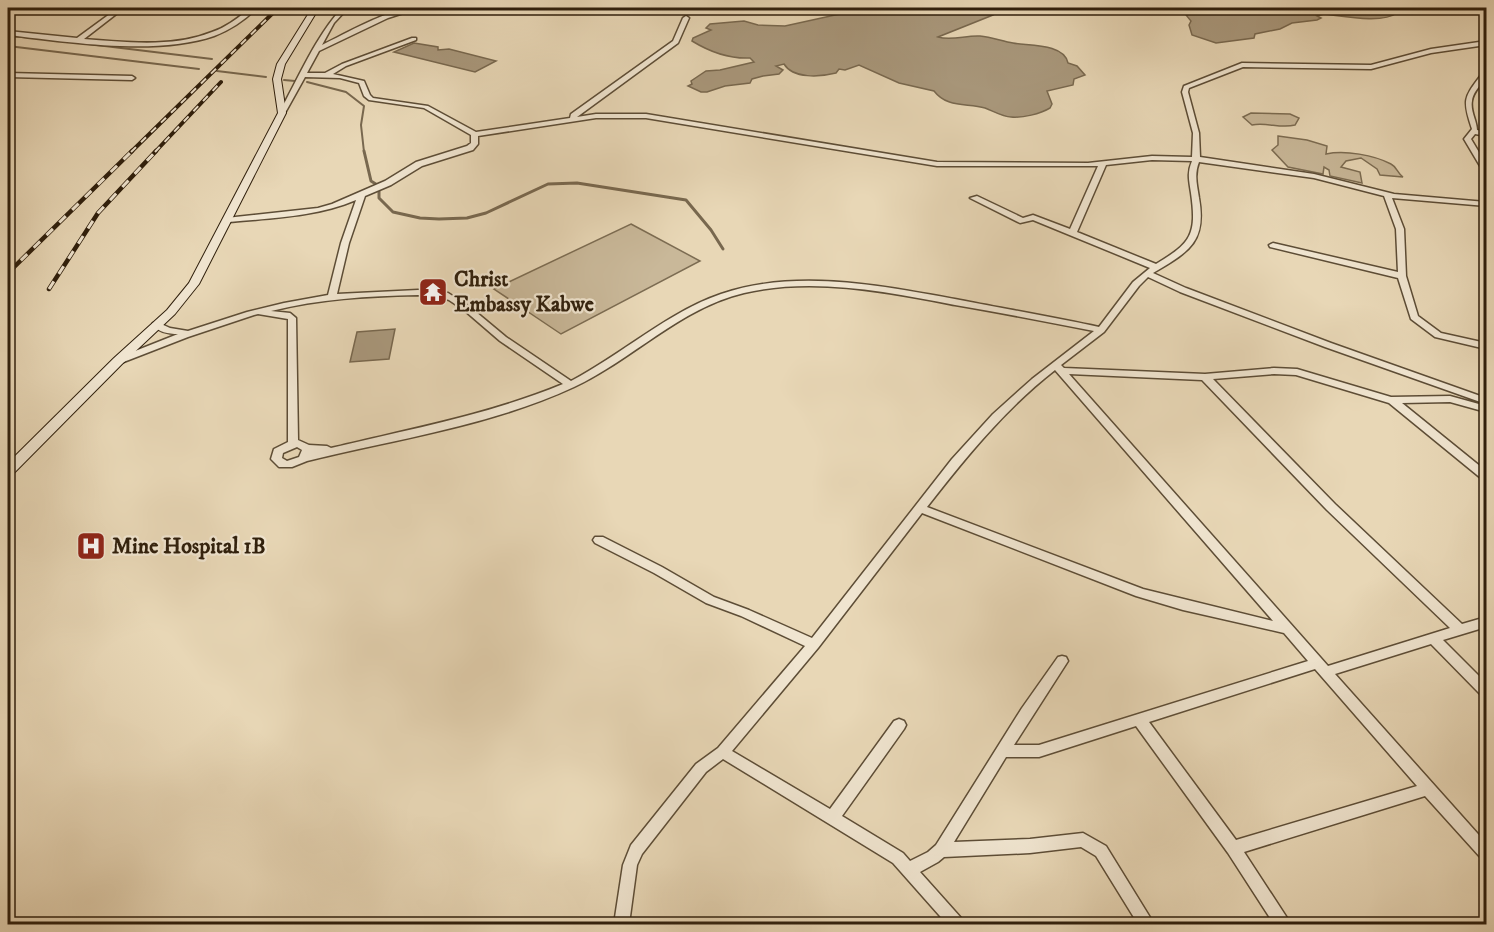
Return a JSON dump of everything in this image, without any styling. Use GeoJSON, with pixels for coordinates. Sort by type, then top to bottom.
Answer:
{"type":"FeatureCollection","features":[{"type":"Feature","properties":{"kind":"street"},"geometry":{"type":"LineString","coordinates":[[80,39],[121,8]]}},
{"type":"Feature","properties":{"kind":"street"},"geometry":{"type":"LineString","coordinates":[[8,33],[154,42],[196,38],[228,27],[254,8]]}},
{"type":"Feature","properties":{"kind":"street"},"geometry":{"type":"LineString","coordinates":[[282,113],[277,79],[281,64],[315,8]]}},
{"type":"Feature","properties":{"kind":"street"},"geometry":{"type":"LineString","coordinates":[[8,471],[118,361],[171,312],[194,284],[315,51],[332,22],[345,8]]}},
{"type":"Feature","properties":{"kind":"street"},"geometry":{"type":"LineString","coordinates":[[315,51],[386,17],[416,8]]}},
{"type":"Feature","properties":{"kind":"street"},"geometry":{"type":"LineString","coordinates":[[574,120],[573,115],[676,42],[686,18]]}},
{"type":"Feature","properties":{"kind":"street"},"geometry":{"type":"LineString","coordinates":[[325,76],[344,64],[414,39]]}},
{"type":"Feature","properties":{"kind":"street"},"geometry":{"type":"LineString","coordinates":[[624,923],[630,865],[636,850],[682,789],[701,768],[723,752],[814,644],[920,508],[997,416],[1035,381],[1060,369],[1101,330],[1117,311],[1129,291],[1147,273],[1188,245],[1195,235],[1197,208],[1191,173],[1196,159],[1196,133],[1185,92],[1189,84],[1250,64],[1371,67],[1431,51],[1486,44]]}},
{"type":"Feature","properties":{"kind":"street"},"geometry":{"type":"LineString","coordinates":[[8,75],[132,78]]}},
{"type":"Feature","properties":{"kind":"street"},"geometry":{"type":"LineString","coordinates":[[303,75],[357,80],[362,82],[367,96],[371,99],[426,107],[475,134],[596,116],[653,116],[885,157],[955,166],[1103,164],[1152,158],[1196,159],[1314,176],[1387,194],[1486,204]]}},
{"type":"Feature","properties":{"kind":"street"},"geometry":{"type":"LineString","coordinates":[[1474,132],[1468,102],[1470,95],[1486,76]]}},
{"type":"Feature","properties":{"kind":"street"},"geometry":{"type":"LineString","coordinates":[[1474,132],[1486,134]]}},
{"type":"Feature","properties":{"kind":"street"},"geometry":{"type":"LineString","coordinates":[[1474,132],[1467,139],[1485,165]]}},
{"type":"Feature","properties":{"kind":"street"},"geometry":{"type":"LineString","coordinates":[[229,219],[318,210],[335,206],[388,183],[419,164],[470,148],[474,144],[475,134]]}},
{"type":"Feature","properties":{"kind":"street"},"geometry":{"type":"LineString","coordinates":[[1072,234],[1103,164]]}},
{"type":"Feature","properties":{"kind":"street"},"geometry":{"type":"LineString","coordinates":[[332,295],[345,243],[366,191]]}},
{"type":"Feature","properties":{"kind":"street"},"geometry":{"type":"LineString","coordinates":[[1387,194],[1400,229],[1402,276],[1414,317],[1438,334],[1486,346]]}},
{"type":"Feature","properties":{"kind":"street"},"geometry":{"type":"LineString","coordinates":[[974,198],[1023,221],[1033,217],[1157,268]]}},
{"type":"Feature","properties":{"kind":"street"},"geometry":{"type":"LineString","coordinates":[[1273,245],[1402,276]]}},
{"type":"Feature","properties":{"kind":"street"},"geometry":{"type":"LineString","coordinates":[[1147,273],[1183,290],[1328,345],[1486,401]]}},
{"type":"Feature","properties":{"kind":"street"},"geometry":{"type":"LineString","coordinates":[[305,453],[302,444],[293,444],[278,451],[276,459],[288,465],[305,453],[336,450],[475,417],[531,401],[571,385],[720,297],[768,286],[804,283],[850,284],[900,291],[1101,330]]}},
{"type":"Feature","properties":{"kind":"street"},"geometry":{"type":"LineString","coordinates":[[118,361],[191,331],[244,313],[332,295],[416,293],[444,295],[571,385]]}},
{"type":"Feature","properties":{"kind":"street"},"geometry":{"type":"LineString","coordinates":[[244,313],[275,313],[292,318],[293,444]]}},
{"type":"Feature","properties":{"kind":"street"},"geometry":{"type":"LineString","coordinates":[[156,325],[168,331],[191,331]]}},
{"type":"Feature","properties":{"kind":"street"},"geometry":{"type":"LineString","coordinates":[[1060,369],[1205,377],[1274,371],[1297,372],[1391,400],[1450,399],[1486,409]]}},
{"type":"Feature","properties":{"kind":"street"},"geometry":{"type":"LineString","coordinates":[[1060,369],[1486,853]]}},
{"type":"Feature","properties":{"kind":"street"},"geometry":{"type":"LineString","coordinates":[[1205,377],[1331,507],[1460,630]]}},
{"type":"Feature","properties":{"kind":"street"},"geometry":{"type":"LineString","coordinates":[[1391,400],[1486,476]]}},
{"type":"Feature","properties":{"kind":"street"},"geometry":{"type":"LineString","coordinates":[[920,508],[1140,593],[1287,629]]}},
{"type":"Feature","properties":{"kind":"street"},"geometry":{"type":"LineString","coordinates":[[599,540],[710,600],[814,644]]}},
{"type":"Feature","properties":{"kind":"street"},"geometry":{"type":"LineString","coordinates":[[1003,751],[1039,751],[1140,719],[1486,622]]}},
{"type":"Feature","properties":{"kind":"street"},"geometry":{"type":"LineString","coordinates":[[1433,638],[1486,691]]}},
{"type":"Feature","properties":{"kind":"street"},"geometry":{"type":"LineString","coordinates":[[910,869],[941,850],[1062,662]]}},
{"type":"Feature","properties":{"kind":"street"},"geometry":{"type":"LineString","coordinates":[[1140,719],[1233,848],[1283,924]]}},
{"type":"Feature","properties":{"kind":"street"},"geometry":{"type":"LineString","coordinates":[[832,818],[900,724]]}},
{"type":"Feature","properties":{"kind":"street"},"geometry":{"type":"LineString","coordinates":[[723,752],[898,858],[957,924]]}},
{"type":"Feature","properties":{"kind":"street"},"geometry":{"type":"LineString","coordinates":[[1233,848],[1428,789]]}},
{"type":"Feature","properties":{"kind":"street"},"geometry":{"type":"LineString","coordinates":[[941,850],[1019,847],[1083,840],[1101,851],[1146,924]]}},
{"type":"Feature","properties":{"kind":"shaded area"},"geometry":{"type":"Polygon","coordinates":[[[867,8],[1004,8],[993,15],[938,37],[980,36],[1053,49],[1060,52],[1068,63],[1077,66],[1085,75],[1074,79],[1073,85],[1047,91],[1052,104],[1050,108],[1036,114],[1016,117],[1005,116],[985,108],[951,103],[934,91],[899,83],[859,65],[845,70],[839,69],[836,73],[807,76],[788,69],[784,64],[776,66],[783,70],[779,74],[752,79],[750,83],[725,86],[707,92],[701,92],[688,86],[692,84],[691,81],[706,71],[754,62],[750,58],[720,54],[692,41],[693,38],[711,30],[706,28],[710,24],[744,21],[758,25],[785,26],[867,8]]]}},
{"type":"Feature","properties":{"kind":"shaded area"},"geometry":{"type":"Polygon","coordinates":[[[1196,8],[1396,8],[1397,13],[1372,19],[1324,14],[1317,16],[1321,18],[1317,20],[1292,23],[1280,29],[1255,34],[1254,38],[1216,43],[1192,35],[1189,25],[1191,21],[1186,15],[1196,12],[1196,8]]]}},
{"type":"Feature","properties":{"kind":"shaded area"},"geometry":{"type":"Polygon","coordinates":[[[414,43],[496,61],[475,72],[394,52],[414,43]]]}},
{"type":"Feature","properties":{"kind":"shaded area"},"geometry":{"type":"Polygon","coordinates":[[[1251,113],[1290,114],[1299,118],[1295,125],[1290,126],[1252,125],[1243,117],[1251,113]]]}},
{"type":"Feature","properties":{"kind":"shaded area"},"geometry":{"type":"Polygon","coordinates":[[[1278,136],[1307,140],[1327,146],[1326,154],[1350,153],[1376,158],[1393,165],[1403,177],[1380,175],[1377,169],[1361,158],[1346,161],[1341,167],[1360,172],[1362,183],[1330,176],[1329,170],[1324,167],[1323,174],[1288,167],[1272,150],[1278,145],[1278,136]]]}},
{"type":"Feature","properties":{"kind":"shaded area"},"geometry":{"type":"Polygon","coordinates":[[[631,224],[700,261],[561,334],[494,289],[631,224]]]}},
{"type":"Feature","properties":{"kind":"shaded area"},"geometry":{"type":"Polygon","coordinates":[[[395,329],[389,359],[350,362],[357,332],[395,329]]]}},
{"type":"Feature","properties":{"kind":"waterway"},"geometry":{"type":"LineString","coordinates":[[8,36],[36,38]]}},
{"type":"Feature","properties":{"kind":"waterway"},"geometry":{"type":"LineString","coordinates":[[88,44],[212,59]]}},
{"type":"Feature","properties":{"kind":"waterway"},"geometry":{"type":"LineString","coordinates":[[8,46],[199,69]]}},
{"type":"Feature","properties":{"kind":"waterway"},"geometry":{"type":"LineString","coordinates":[[217,71],[266,77]]}},
{"type":"Feature","properties":{"kind":"waterway"},"geometry":{"type":"LineString","coordinates":[[284,80],[295,81]]}},
{"type":"Feature","properties":{"kind":"waterway"},"geometry":{"type":"LineString","coordinates":[[307,82],[346,92],[364,106],[361,125],[364,152]]}},
{"type":"Feature","properties":{"kind":"waterway"},"geometry":{"type":"LineString","coordinates":[[364,151],[371,181],[379,186],[379,198],[393,212],[420,218],[467,218],[486,213],[548,184],[577,183],[686,200],[711,230],[723,249]]}},
{"type":"Feature","properties":{"kind":"railway"},"geometry":{"type":"LineString","coordinates":[[131,152],[278,8]]}},
{"type":"Feature","properties":{"kind":"railway"},"geometry":{"type":"LineString","coordinates":[[155,152],[221,82]]}},
{"type":"Feature","properties":{"kind":"railway"},"geometry":{"type":"LineString","coordinates":[[8,273],[132,151]]}},
{"type":"Feature","properties":{"kind":"railway"},"geometry":{"type":"LineString","coordinates":[[49,289],[98,213],[156,151]]}},
{"type":"Feature","properties":{"kind":"place","name":"Christ Embassy Kabwe"},"geometry":{"type":"Point","coordinates":[433,292]}},
{"type":"Feature","properties":{"kind":"place","name":"Mine Hospital 1B"},"geometry":{"type":"Point","coordinates":[91,546]}}]}
